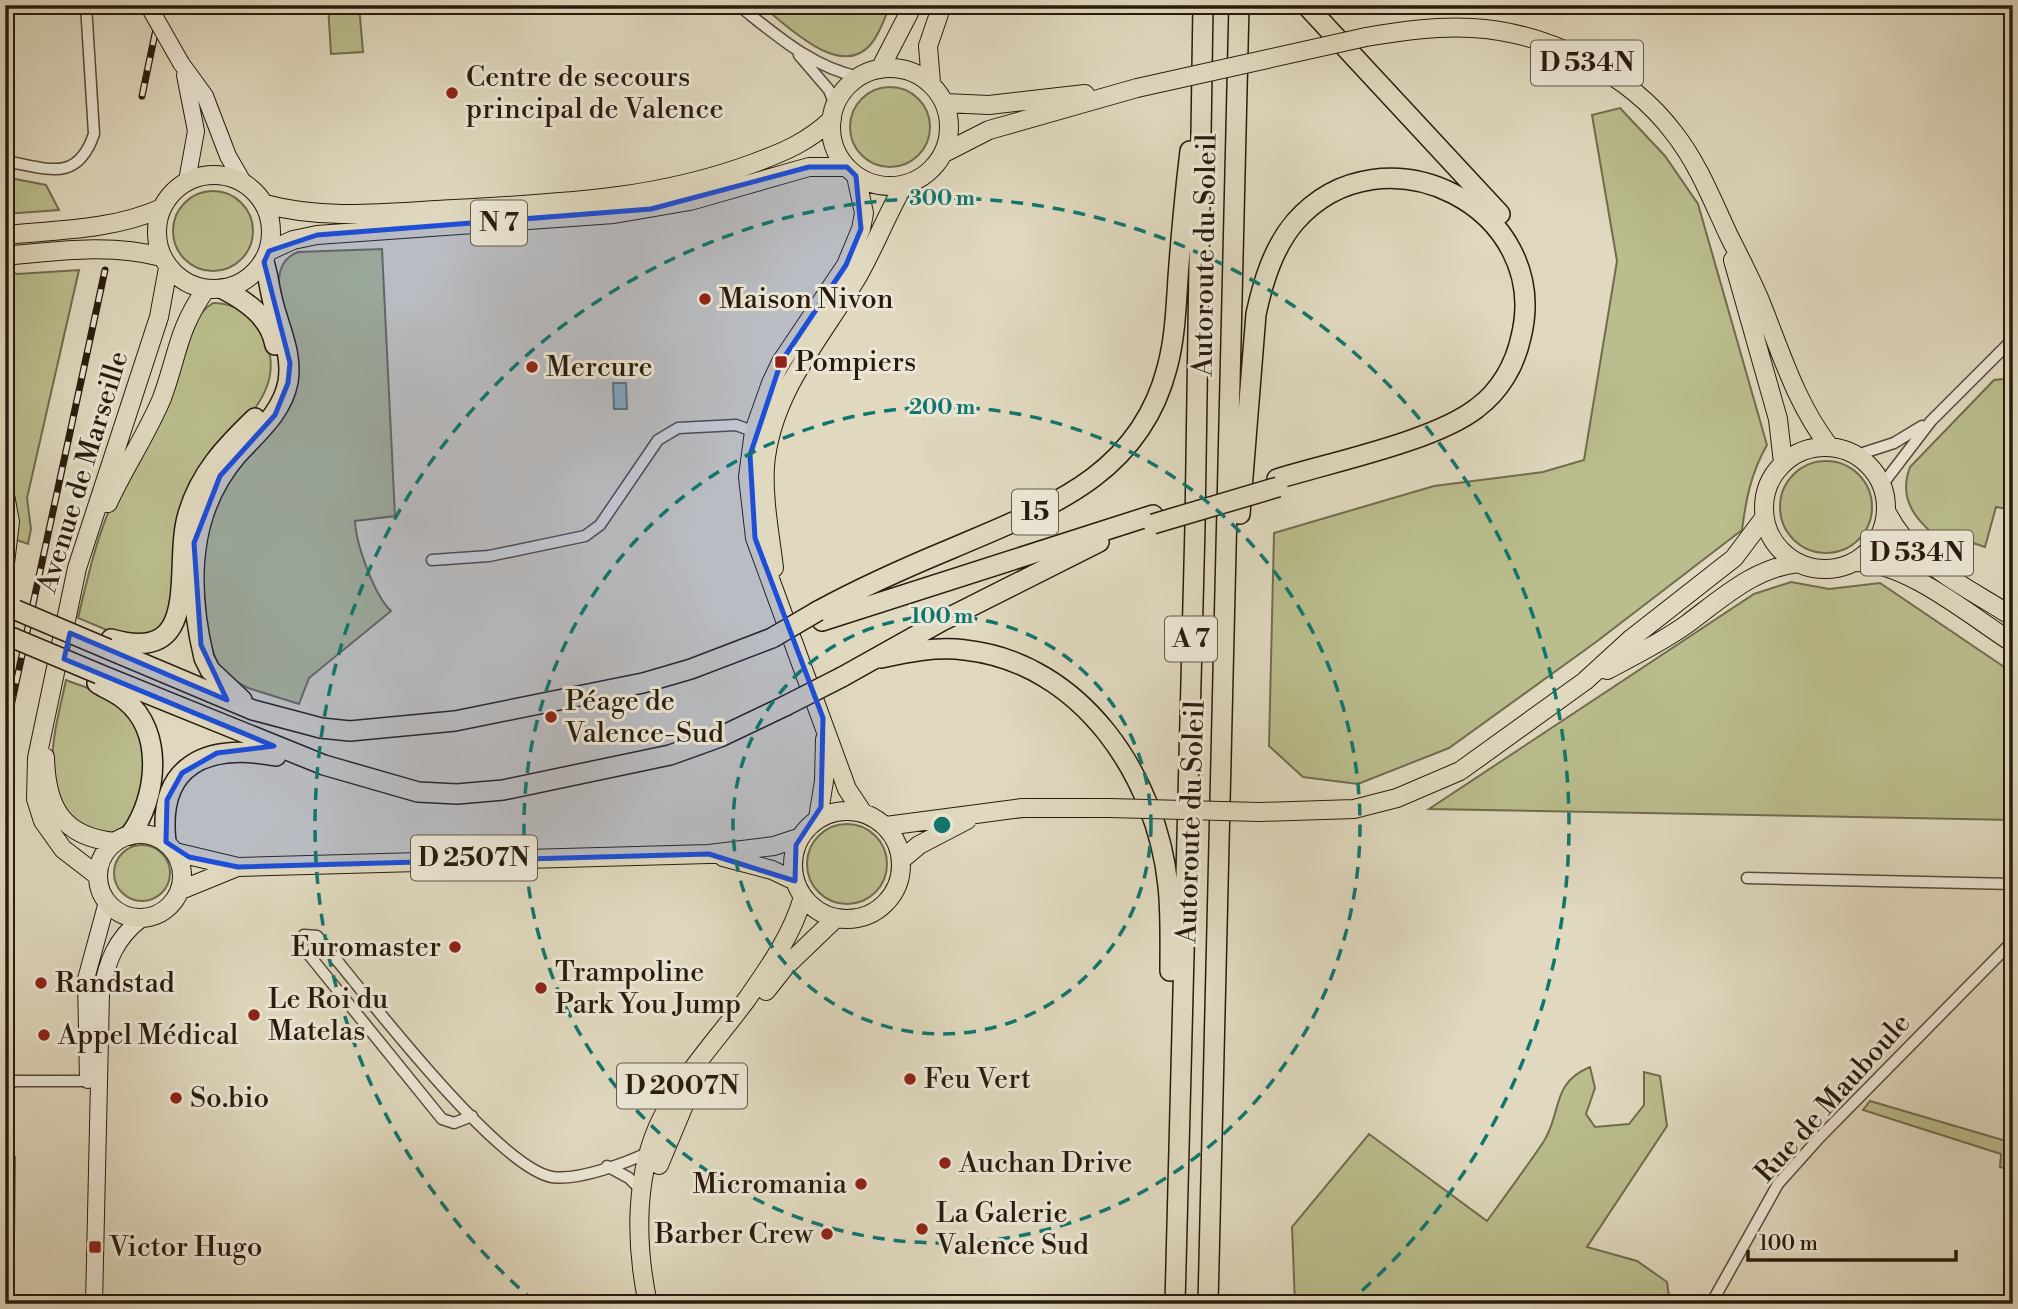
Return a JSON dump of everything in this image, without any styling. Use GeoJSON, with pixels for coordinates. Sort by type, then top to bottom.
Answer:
{"type":"FeatureCollection","features":[{"type":"Feature","properties":{"kind":"highway","name":"Autoroute du Soleil"},"geometry":{"type":"LineString","coordinates":[[1175,1304],[1195,526],[1203,5]]}},
{"type":"Feature","properties":{"kind":"highway","name":"Autoroute du Soleil"},"geometry":{"type":"LineString","coordinates":[[1208,1304],[1239,5]]}},
{"type":"Feature","properties":{"kind":"highway"},"geometry":{"type":"LineString","coordinates":[[820,616],[1278,483],[1424,445],[1471,425],[1498,404],[1517,377],[1531,343],[1535,311],[1528,264],[1511,230],[1497,210],[1306,5]]}},
{"type":"Feature","properties":{"kind":"highway","name":"15"},"geometry":{"type":"LineString","coordinates":[[253,710],[321,728],[350,731],[455,721],[664,678],[767,640],[820,616],[873,581],[1026,517],[1075,492],[1109,466],[1142,428],[1161,390],[1174,332],[1203,32]]}},
{"type":"Feature","properties":{"kind":"highway"},"geometry":{"type":"LineString","coordinates":[[1223,675],[1244,476],[1256,314],[1262,284],[1281,243],[1296,221],[1324,198],[1357,183],[1378,178],[1404,178],[1432,183],[1472,204],[1506,242],[1524,291],[1523,332],[1504,380],[1475,410],[1433,432],[1278,483]]}},
{"type":"Feature","properties":{"kind":"highway"},"geometry":{"type":"LineString","coordinates":[[253,710],[219,679],[204,658],[193,563],[199,524],[212,490],[237,455],[275,415],[288,383],[290,363],[266,257]]}},
{"type":"Feature","properties":{"kind":"highway"},"geometry":{"type":"LineString","coordinates":[[109,644],[143,645],[158,640],[173,626],[180,609],[184,526],[194,497],[214,460],[259,413],[273,390],[277,359],[274,340],[267,325],[242,299],[214,289]]}},
{"type":"Feature","properties":{"kind":"highway"},"geometry":{"type":"LineString","coordinates":[[5,635],[41,649],[98,678],[324,765],[418,792],[457,794],[503,790],[670,755],[720,737],[881,658],[942,621],[1087,547],[1153,519]]}},
{"type":"Feature","properties":{"kind":"highway"},"geometry":{"type":"LineString","coordinates":[[10,608],[109,644],[253,710]]}},
{"type":"Feature","properties":{"kind":"highway"},"geometry":{"type":"LineString","coordinates":[[881,658],[949,649],[980,652],[1016,663],[1056,685],[1089,713],[1121,749],[1138,779],[1153,820],[1168,885],[1176,1246]]}},
{"type":"Feature","properties":{"kind":"highway"},"geometry":{"type":"LineString","coordinates":[[98,678],[127,701],[144,724],[153,753],[154,772],[137,825],[122,839]]}},
{"type":"Feature","properties":{"kind":"highway"},"geometry":{"type":"LineString","coordinates":[[171,847],[164,817],[169,794],[182,773],[198,762],[217,753],[244,750],[324,765]]}},
{"type":"Feature","properties":{"kind":"main road"},"geometry":{"type":"LineString","coordinates":[[5,256],[108,248],[129,249],[165,262],[192,286],[214,289],[242,283],[266,257],[271,219],[265,204],[243,182],[228,156],[205,96],[181,63],[148,5]]}},
{"type":"Feature","properties":{"kind":"main road"},"geometry":{"type":"LineString","coordinates":[[880,69],[913,5]]}},
{"type":"Feature","properties":{"kind":"main road"},"geometry":{"type":"LineString","coordinates":[[931,83],[928,46],[942,5]]}},
{"type":"Feature","properties":{"kind":"main road","name":"D 534N"},"geometry":{"type":"LineString","coordinates":[[944,153],[989,130],[1137,88],[1366,37],[1424,29],[1474,28],[1546,43],[1604,71],[1653,108],[1674,132],[1708,185],[1727,233],[1758,295],[1800,400],[1829,446]]}},
{"type":"Feature","properties":{"kind":"main road"},"geometry":{"type":"LineString","coordinates":[[181,63],[196,131],[187,181]]}},
{"type":"Feature","properties":{"kind":"main road"},"geometry":{"type":"LineString","coordinates":[[851,171],[879,185],[904,185],[920,178],[934,167],[944,153],[950,119],[945,103],[931,83],[915,73],[898,68],[880,69],[859,77],[841,94],[833,112],[834,145],[851,171],[864,213],[861,229],[846,265],[781,362],[748,477],[752,521],[765,564],[776,588],[847,789],[863,813],[886,826],[897,842],[901,860],[897,887],[888,901],[861,917],[836,918],[812,906],[799,889],[793,857],[801,836],[818,818],[832,812],[863,813]]}},
{"type":"Feature","properties":{"kind":"main road","name":"D 534N"},"geometry":{"type":"LineString","coordinates":[[945,103],[989,105],[1137,88]]}},
{"type":"Feature","properties":{"kind":"main road","name":"N 7"},"geometry":{"type":"LineString","coordinates":[[265,204],[307,212],[395,212],[633,196],[726,173],[794,148],[833,112]]}},
{"type":"Feature","properties":{"kind":"main road","name":"N 7"},"geometry":{"type":"LineString","coordinates":[[266,257],[293,240],[317,235],[638,211],[703,198],[809,167],[851,171]]}},
{"type":"Feature","properties":{"kind":"main road"},"geometry":{"type":"LineString","coordinates":[[165,262],[157,241],[157,224],[168,197],[187,181],[206,175],[225,176],[243,182]]}},
{"type":"Feature","properties":{"kind":"main road"},"geometry":{"type":"LineString","coordinates":[[762,435],[796,370],[857,278],[904,185]]}},
{"type":"Feature","properties":{"kind":"main road"},"geometry":{"type":"LineString","coordinates":[[5,235],[100,226],[139,218],[162,208]]}},
{"type":"Feature","properties":{"kind":"main road","name":"D 534N"},"geometry":{"type":"LineString","coordinates":[[1727,233],[1742,300],[1778,419],[1783,463]]}},
{"type":"Feature","properties":{"kind":"main road","name":"Avenue de Marseille"},"geometry":{"type":"LineString","coordinates":[[98,876],[63,849],[43,821],[36,799],[37,758],[76,568],[159,317],[165,262]]}},
{"type":"Feature","properties":{"kind":"main road","name":"Avenue de Marseille"},"geometry":{"type":"LineString","coordinates":[[122,839],[80,835],[68,827],[58,814],[46,774],[48,733],[94,532],[162,397],[179,336],[189,314],[214,289]]}},
{"type":"Feature","properties":{"kind":"main road"},"geometry":{"type":"LineString","coordinates":[[886,826],[1022,807],[1260,812],[1354,809],[1418,790],[1460,771],[1586,681],[1662,639],[1772,567],[1799,563],[1826,569],[1853,562],[1873,546],[1884,523],[1886,511],[1882,485],[1868,463],[1857,455],[1829,446],[1812,447],[1783,463],[1766,488],[1764,518],[1772,540],[1799,563]]}},
{"type":"Feature","properties":{"kind":"main road"},"geometry":{"type":"LineString","coordinates":[[5,495],[10,522],[5,563]]}},
{"type":"Feature","properties":{"kind":"main road","name":"D 534N"},"geometry":{"type":"LineString","coordinates":[[1886,511],[1894,527],[1924,560],[1959,586],[2013,617]]}},
{"type":"Feature","properties":{"kind":"main road"},"geometry":{"type":"LineString","coordinates":[[1586,681],[1632,638],[1734,558],[1764,518]]}},
{"type":"Feature","properties":{"kind":"main road","name":"D 534N"},"geometry":{"type":"LineString","coordinates":[[1853,562],[1876,562],[1902,571],[2013,643]]}},
{"type":"Feature","properties":{"kind":"main road"},"geometry":{"type":"LineString","coordinates":[[818,818],[826,756],[823,718]]}},
{"type":"Feature","properties":{"kind":"main road"},"geometry":{"type":"LineString","coordinates":[[901,860],[944,830],[986,811]]}},
{"type":"Feature","properties":{"kind":"main road"},"geometry":{"type":"LineString","coordinates":[[95,1155],[88,1081],[86,979],[107,902],[98,876],[103,857],[122,839],[142,834],[171,847],[183,877],[176,900],[161,913],[141,919],[128,917],[107,902]]}},
{"type":"Feature","properties":{"kind":"main road","name":"D 2507N"},"geometry":{"type":"LineString","coordinates":[[171,847],[238,867],[709,854],[774,846],[801,836]]}},
{"type":"Feature","properties":{"kind":"main road","name":"D 2507N"},"geometry":{"type":"LineString","coordinates":[[709,854],[772,870],[799,889]]}},
{"type":"Feature","properties":{"kind":"main road","name":"D 2507N"},"geometry":{"type":"LineString","coordinates":[[181,890],[238,867]]}},
{"type":"Feature","properties":{"kind":"main road","name":"D 2007N"},"geometry":{"type":"LineString","coordinates":[[648,1304],[639,1248],[642,1191],[650,1151],[663,1117],[675,1097],[784,945],[799,889]]}},
{"type":"Feature","properties":{"kind":"main road","name":"D 2007N"},"geometry":{"type":"LineString","coordinates":[[659,1304],[650,1248],[651,1208],[656,1174],[682,1106],[709,1065],[785,967],[836,918]]}},
{"type":"Feature","properties":{"kind":"main road"},"geometry":{"type":"LineString","coordinates":[[94,1304],[98,1019],[104,975],[112,952],[121,938],[141,919]]}},
{"type":"Feature","properties":{"kind":"street"},"geometry":{"type":"LineString","coordinates":[[5,160],[58,170],[77,165],[87,155],[94,134],[86,5]]}},
{"type":"Feature","properties":{"kind":"street"},"geometry":{"type":"LineString","coordinates":[[738,5],[795,50],[834,70],[859,77]]}},
{"type":"Feature","properties":{"kind":"street"},"geometry":{"type":"LineString","coordinates":[[795,50],[829,90],[833,112]]}},
{"type":"Feature","properties":{"kind":"street"},"geometry":{"type":"LineString","coordinates":[[1882,485],[1931,421],[2013,339]]}},
{"type":"Feature","properties":{"kind":"street"},"geometry":{"type":"LineString","coordinates":[[1857,455],[1894,443],[1931,421]]}},
{"type":"Feature","properties":{"kind":"street"},"geometry":{"type":"LineString","coordinates":[[432,560],[489,556],[585,536],[600,525],[658,440],[668,432],[690,426],[736,425],[762,435]]}},
{"type":"Feature","properties":{"kind":"street"},"geometry":{"type":"LineString","coordinates":[[1747,878],[2013,884]]}},
{"type":"Feature","properties":{"kind":"street"},"geometry":{"type":"LineString","coordinates":[[472,1116],[454,1123],[442,1119],[301,945],[304,935],[317,936],[472,1116],[513,1157],[540,1174],[572,1177],[650,1151]]}},
{"type":"Feature","properties":{"kind":"street","name":"Rue de Mauboule"},"geometry":{"type":"LineString","coordinates":[[1712,1304],[1779,1184],[1820,1137],[2013,941]]}},
{"type":"Feature","properties":{"kind":"street"},"geometry":{"type":"LineString","coordinates":[[5,1087],[14,1081],[88,1081]]}},
{"type":"Feature","properties":{"kind":"street"},"geometry":{"type":"LineString","coordinates":[[607,1167],[629,1178],[642,1191]]}},
{"type":"Feature","properties":{"kind":"highlighted area"},"geometry":{"type":"Polygon","coordinates":[[[809,167],[847,167],[856,176],[861,229],[846,265],[781,362],[750,455],[755,538],[823,718],[821,807],[796,845],[795,881],[709,854],[238,867],[189,857],[166,842],[167,800],[182,773],[217,753],[274,746],[64,659],[70,633],[227,700],[201,645],[194,543],[220,476],[275,415],[288,383],[290,363],[264,262],[269,251],[317,235],[651,209],[809,167]]]}},
{"type":"Feature","properties":{"kind":"green space"},"geometry":{"type":"Polygon","coordinates":[[[328,5],[359,5],[363,52],[331,54],[328,5]]]}},
{"type":"Feature","properties":{"kind":"green space"},"geometry":{"type":"Polygon","coordinates":[[[761,5],[890,5],[871,44],[859,54],[845,56],[814,46],[761,5]]]}},
{"type":"Feature","properties":{"kind":"green space"},"geometry":{"type":"Polygon","coordinates":[[[882,87],[898,87],[919,98],[930,119],[930,135],[919,156],[898,167],[882,167],[868,161],[856,149],[850,135],[850,119],[856,105],[868,93],[882,87]]]}},
{"type":"Feature","properties":{"kind":"green space"},"geometry":{"type":"Polygon","coordinates":[[[1620,108],[1665,156],[1698,204],[1767,445],[1750,486],[1742,530],[1596,642],[1449,748],[1358,784],[1303,777],[1269,746],[1274,533],[1434,486],[1543,472],[1584,460],[1617,261],[1592,115],[1620,108]]]}},
{"type":"Feature","properties":{"kind":"green space"},"geometry":{"type":"Polygon","coordinates":[[[5,177],[46,185],[59,210],[5,214],[5,177]]]}},
{"type":"Feature","properties":{"kind":"green space"},"geometry":{"type":"Polygon","coordinates":[[[213,191],[228,194],[241,203],[250,216],[253,231],[250,246],[241,259],[228,268],[213,271],[198,268],[185,259],[176,246],[173,231],[176,216],[185,203],[198,194],[213,191]]]}},
{"type":"Feature","properties":{"kind":"green space"},"geometry":{"type":"Polygon","coordinates":[[[382,249],[395,516],[355,521],[367,569],[378,593],[391,611],[309,678],[299,704],[248,688],[226,676],[217,663],[208,637],[201,557],[207,519],[298,367],[279,287],[280,272],[286,260],[298,252],[382,249]]]}},
{"type":"Feature","properties":{"kind":"green space"},"geometry":{"type":"Polygon","coordinates":[[[5,269],[17,274],[79,270],[27,498],[31,529],[28,544],[14,539],[12,498],[5,477],[5,269]]]}},
{"type":"Feature","properties":{"kind":"green space"},"geometry":{"type":"Polygon","coordinates":[[[213,303],[241,310],[261,330],[270,357],[267,386],[257,405],[235,430],[165,625],[140,638],[114,633],[78,618],[103,525],[131,465],[171,392],[198,317],[213,303]]]}},
{"type":"Feature","properties":{"kind":"green space"},"geometry":{"type":"Polygon","coordinates":[[[2013,378],[2013,510],[1996,507],[1985,547],[1970,542],[1946,546],[1913,512],[1906,492],[1910,467],[1994,380],[2013,378]]]}},
{"type":"Feature","properties":{"kind":"green space"},"geometry":{"type":"Polygon","coordinates":[[[1826,461],[1844,464],[1859,474],[1869,489],[1872,507],[1869,525],[1859,540],[1844,550],[1826,553],[1808,550],[1793,540],[1783,525],[1780,507],[1783,489],[1793,474],[1808,464],[1826,461]]]}},
{"type":"Feature","properties":{"kind":"green space"},"geometry":{"type":"Polygon","coordinates":[[[1791,582],[1829,589],[1880,583],[2013,673],[2013,820],[1429,809],[1754,594],[1791,582]]]}},
{"type":"Feature","properties":{"kind":"green space"},"geometry":{"type":"Polygon","coordinates":[[[66,680],[99,692],[122,705],[135,722],[140,737],[144,770],[139,803],[133,816],[114,832],[100,833],[85,827],[69,814],[59,798],[52,760],[57,719],[66,680]]]}},
{"type":"Feature","properties":{"kind":"green space"},"geometry":{"type":"Polygon","coordinates":[[[847,824],[862,827],[875,836],[884,849],[887,864],[884,879],[875,892],[862,901],[847,904],[832,901],[819,892],[810,879],[807,864],[810,849],[819,836],[832,827],[847,824]]]}},
{"type":"Feature","properties":{"kind":"green space"},"geometry":{"type":"Polygon","coordinates":[[[142,845],[153,847],[162,853],[168,862],[168,884],[162,893],[153,899],[142,901],[131,899],[122,893],[116,884],[114,873],[116,862],[122,853],[131,847],[142,845]]]}},
{"type":"Feature","properties":{"kind":"green space"},"geometry":{"type":"Polygon","coordinates":[[[1590,1067],[1595,1088],[1586,1114],[1595,1127],[1629,1124],[1644,1105],[1644,1072],[1660,1076],[1667,1126],[1587,1247],[1637,1261],[1667,1282],[1670,1304],[1295,1304],[1292,1227],[1369,1134],[1487,1221],[1544,1141],[1559,1099],[1569,1081],[1590,1067]]]}},
{"type":"Feature","properties":{"kind":"green space"},"geometry":{"type":"Polygon","coordinates":[[[1870,1101],[2013,1143],[2013,1171],[2000,1167],[2001,1154],[1863,1110],[1870,1101]]]}},
{"type":"Feature","properties":{"kind":"green space"},"geometry":{"type":"Polygon","coordinates":[[[9,1157],[15,1157],[14,1239],[7,1237],[7,1230],[11,1230],[9,1157]]]}},
{"type":"Feature","properties":{"kind":"water"},"geometry":{"type":"Polygon","coordinates":[[[613,383],[626,383],[627,409],[614,409],[613,383]]]}},
{"type":"Feature","properties":{"kind":"railway"},"geometry":{"type":"LineString","coordinates":[[142,96],[161,5]]}},
{"type":"Feature","properties":{"kind":"railway"},"geometry":{"type":"LineString","coordinates":[[5,734],[105,270]]}},
{"type":"Feature","properties":{"kind":"place","name":"Centre de secours principal de Valence"},"geometry":{"type":"Point","coordinates":[452,93]}},
{"type":"Feature","properties":{"kind":"place","name":"Maison Nivon"},"geometry":{"type":"Point","coordinates":[705,299]}},
{"type":"Feature","properties":{"kind":"place","name":"Pompiers"},"geometry":{"type":"Point","coordinates":[781,362]}},
{"type":"Feature","properties":{"kind":"place","name":"Mercure"},"geometry":{"type":"Point","coordinates":[532,367]}},
{"type":"Feature","properties":{"kind":"place","name":"Péage de Valence-Sud"},"geometry":{"type":"Point","coordinates":[551,717]}},
{"type":"Feature","properties":{"kind":"place","name":"Euromaster"},"geometry":{"type":"Point","coordinates":[455,947]}},
{"type":"Feature","properties":{"kind":"place","name":"Randstad"},"geometry":{"type":"Point","coordinates":[41,983]}},
{"type":"Feature","properties":{"kind":"place","name":"Trampoline Park You Jump"},"geometry":{"type":"Point","coordinates":[541,988]}},
{"type":"Feature","properties":{"kind":"place","name":"Le Roi du Matelas"},"geometry":{"type":"Point","coordinates":[254,1015]}},
{"type":"Feature","properties":{"kind":"place","name":"Appel Médical"},"geometry":{"type":"Point","coordinates":[44,1035]}},
{"type":"Feature","properties":{"kind":"place","name":"Feu Vert"},"geometry":{"type":"Point","coordinates":[910,1079]}},
{"type":"Feature","properties":{"kind":"place","name":"So.bio"},"geometry":{"type":"Point","coordinates":[176,1098]}},
{"type":"Feature","properties":{"kind":"place","name":"Auchan Drive"},"geometry":{"type":"Point","coordinates":[945,1163]}},
{"type":"Feature","properties":{"kind":"place","name":"Micromania"},"geometry":{"type":"Point","coordinates":[861,1184]}},
{"type":"Feature","properties":{"kind":"place","name":"La Galerie Valence Sud"},"geometry":{"type":"Point","coordinates":[922,1229]}},
{"type":"Feature","properties":{"kind":"place","name":"Barber Crew"},"geometry":{"type":"Point","coordinates":[827,1234]}},
{"type":"Feature","properties":{"kind":"place","name":"Victor Hugo"},"geometry":{"type":"Point","coordinates":[95,1247]}}]}
